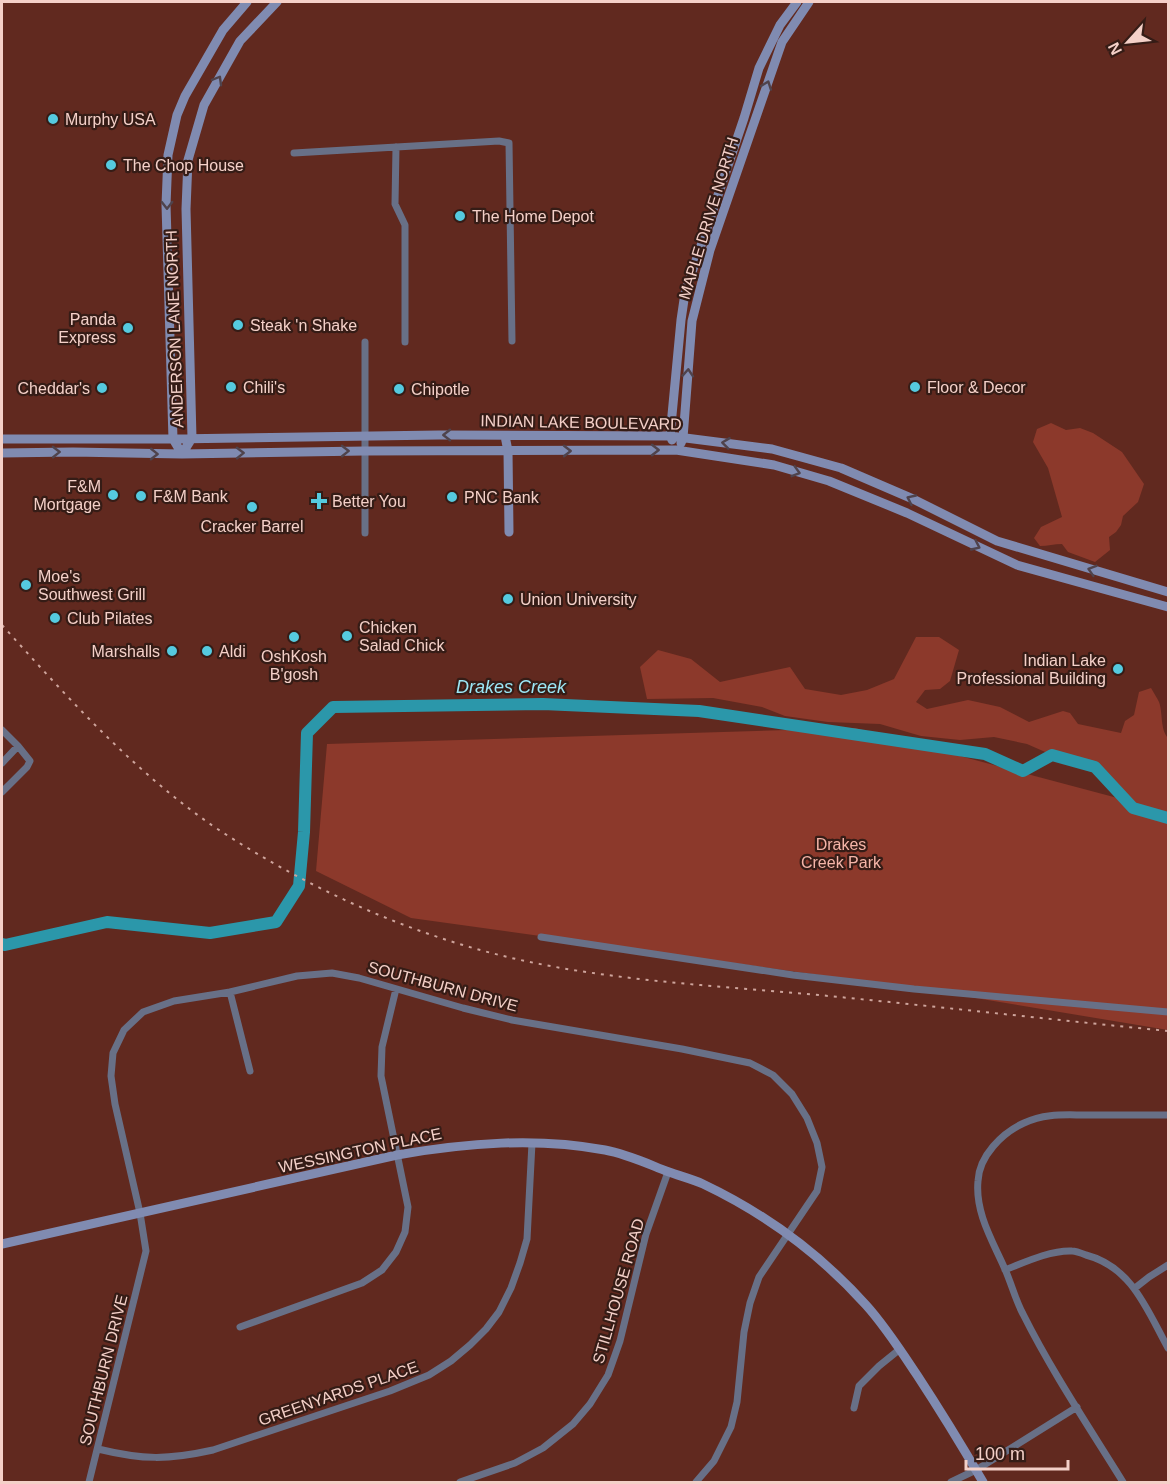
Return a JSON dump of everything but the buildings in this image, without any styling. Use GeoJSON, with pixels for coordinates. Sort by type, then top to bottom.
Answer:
{"type":"FeatureCollection","features":[{"type":"Feature","properties":{"kind":"street","name":"ANDERSON LANE NORTH"},"geometry":{"type":"LineString","coordinates":[[247,2],[223,30],[185,96],[177,115],[168,155],[166,206],[172,439],[182,454],[192,438],[186,220],[188,160],[204,105],[240,41],[277,2]]}},
{"type":"Feature","properties":{"kind":"street","name":"MAPLE DRIVE NORTH"},"geometry":{"type":"LineString","coordinates":[[676,450],[670,436],[685,293],[706,248],[778,39],[797,2]]}},
{"type":"Feature","properties":{"kind":"street","name":"MAPLE DRIVE NORTH"},"geometry":{"type":"LineString","coordinates":[[778,39],[809,2]]}},
{"type":"Feature","properties":{"kind":"street"},"geometry":{"type":"LineString","coordinates":[[294,153],[499,141],[509,143],[512,341]]}},
{"type":"Feature","properties":{"kind":"street"},"geometry":{"type":"LineString","coordinates":[[396,147],[394,204],[405,225],[405,342]]}},
{"type":"Feature","properties":{"kind":"street","name":"MAPLE DRIVE NORTH"},"geometry":{"type":"LineString","coordinates":[[676,450],[683,438],[692,321],[706,248]]}},
{"type":"Feature","properties":{"kind":"street"},"geometry":{"type":"LineString","coordinates":[[681,320],[692,321]]}},
{"type":"Feature","properties":{"kind":"street"},"geometry":{"type":"LineString","coordinates":[[365,342],[365,533]]}},
{"type":"Feature","properties":{"kind":"street"},"geometry":{"type":"LineString","coordinates":[[505,436],[508,451],[509,532]]}},
{"type":"Feature","properties":{"kind":"street","name":"INDIAN LAKE BOULEVARD"},"geometry":{"type":"LineString","coordinates":[[2,439],[670,436],[772,449],[841,468],[913,499],[997,541],[1168,592]]}},
{"type":"Feature","properties":{"kind":"street","name":"INDIAN LAKE BOULEVARD"},"geometry":{"type":"LineString","coordinates":[[2,453],[182,454],[676,450],[774,465],[829,481],[907,513],[1017,565],[1168,607]]}},
{"type":"Feature","properties":{"kind":"street"},"geometry":{"type":"LineString","coordinates":[[1119,593],[1123,579]]}},
{"type":"Feature","properties":{"kind":"street"},"geometry":{"type":"LineString","coordinates":[[2,730],[30,761],[2,792]]}},
{"type":"Feature","properties":{"kind":"street"},"geometry":{"type":"LineString","coordinates":[[2,763],[18,746]]}},
{"type":"Feature","properties":{"kind":"street"},"geometry":{"type":"LineString","coordinates":[[541,937],[793,975],[914,989],[1168,1012]]}},
{"type":"Feature","properties":{"kind":"street","name":"SOUTHBURN DRIVE"},"geometry":{"type":"LineString","coordinates":[[89,1482],[146,1251],[140,1213],[115,1104],[111,1076],[113,1053],[124,1030],[143,1012],[174,1001],[230,992],[297,976],[332,973],[359,978],[513,1020],[750,1063],[773,1075],[792,1094],[807,1118],[817,1143],[822,1167],[816,1191],[759,1277],[750,1303],[744,1332],[737,1402],[730,1427],[714,1461],[696,1482]]}},
{"type":"Feature","properties":{"kind":"street"},"geometry":{"type":"LineString","coordinates":[[240,1327],[362,1283],[382,1270],[396,1252],[405,1232],[408,1207],[381,1076],[382,1047],[396,989]]}},
{"type":"Feature","properties":{"kind":"street"},"geometry":{"type":"LineString","coordinates":[[230,992],[250,1071]]}},
{"type":"Feature","properties":{"kind":"street"},"geometry":{"type":"LineString","coordinates":[[1123,1482],[1047,1358],[1023,1314],[980,1209],[977,1180],[986,1155],[1004,1134],[1024,1122],[1050,1115],[1168,1116]]}},
{"type":"Feature","properties":{"kind":"street","name":"WESSINGTON PLACE"},"geometry":{"type":"LineString","coordinates":[[2,1244],[397,1155],[454,1146],[532,1143],[606,1150],[701,1184],[743,1205],[787,1234],[832,1272],[866,1305],[900,1349],[983,1482]]}},
{"type":"Feature","properties":{"kind":"street","name":"GREENYARDS PLACE"},"geometry":{"type":"LineString","coordinates":[[98,1449],[127,1456],[159,1459],[213,1450],[390,1391],[429,1375],[451,1361],[486,1329],[499,1312],[511,1288],[527,1239],[532,1143]]}},
{"type":"Feature","properties":{"kind":"street","name":"STILLHOUSE ROAD"},"geometry":{"type":"LineString","coordinates":[[459,1482],[515,1463],[543,1448],[573,1424],[590,1404],[609,1375],[620,1341],[646,1234],[668,1172]]}},
{"type":"Feature","properties":{"kind":"street"},"geometry":{"type":"LineString","coordinates":[[1005,1270],[1050,1254],[1072,1251],[1098,1258],[1118,1270],[1135,1288],[1168,1348]]}},
{"type":"Feature","properties":{"kind":"street"},"geometry":{"type":"LineString","coordinates":[[1135,1288],[1168,1266]]}},
{"type":"Feature","properties":{"kind":"street"},"geometry":{"type":"LineString","coordinates":[[854,1408],[859,1386],[900,1349]]}},
{"type":"Feature","properties":{"kind":"street"},"geometry":{"type":"LineString","coordinates":[[951,1482],[976,1470],[1077,1407]]}},
{"type":"Feature","properties":{"kind":"green space"},"geometry":{"type":"Polygon","coordinates":[[[1051,423],[1066,430],[1080,428],[1093,433],[1122,452],[1144,484],[1138,502],[1123,516],[1121,525],[1109,537],[1110,550],[1095,562],[1068,552],[1062,544],[1040,546],[1034,538],[1041,527],[1062,517],[1048,468],[1033,442],[1037,429],[1051,423]]]}},
{"type":"Feature","properties":{"kind":"green space","name":"Drakes Creek Park"},"geometry":{"type":"Polygon","coordinates":[[[916,637],[939,637],[959,650],[950,681],[940,689],[925,690],[916,702],[927,709],[968,700],[1000,707],[1029,722],[1063,711],[1070,713],[1078,724],[1121,733],[1125,721],[1134,715],[1139,692],[1151,688],[1159,702],[1165,734],[1168,738],[1168,1030],[927,990],[411,918],[316,871],[327,744],[855,728],[1125,800],[1095,767],[1052,755],[1027,744],[994,737],[960,740],[921,736],[880,724],[828,722],[785,716],[762,707],[713,698],[647,699],[640,667],[658,650],[691,659],[720,682],[790,667],[805,689],[841,695],[867,690],[894,679],[916,637]]]}},
{"type":"Feature","properties":{"kind":"waterway","name":"Drakes Creek"},"geometry":{"type":"LineString","coordinates":[[2,944],[107,922],[210,933],[276,922],[299,886],[304,832],[307,733],[333,707],[543,704],[699,711],[985,754],[1023,771],[1052,755],[1095,767],[1133,808],[1168,818]]}},
{"type":"Feature","properties":{"kind":"railway"},"geometry":{"type":"LineString","coordinates":[[2,625],[103,733],[157,783],[216,828],[286,870],[323,889],[360,907],[437,937],[516,959],[593,973],[1168,1031]]}},
{"type":"Feature","properties":{"kind":"place","name":"Murphy USA"},"geometry":{"type":"Point","coordinates":[53,119]}},
{"type":"Feature","properties":{"kind":"place","name":"The Chop House"},"geometry":{"type":"Point","coordinates":[111,165]}},
{"type":"Feature","properties":{"kind":"place","name":"The Home Depot"},"geometry":{"type":"Point","coordinates":[460,216]}},
{"type":"Feature","properties":{"kind":"place","name":"Steak 'n Shake"},"geometry":{"type":"Point","coordinates":[238,325]}},
{"type":"Feature","properties":{"kind":"place","name":"Panda Express"},"geometry":{"type":"Point","coordinates":[128,328]}},
{"type":"Feature","properties":{"kind":"place","name":"Chili's"},"geometry":{"type":"Point","coordinates":[231,387]}},
{"type":"Feature","properties":{"kind":"place","name":"Floor & Decor"},"geometry":{"type":"Point","coordinates":[915,387]}},
{"type":"Feature","properties":{"kind":"place","name":"Cheddar's"},"geometry":{"type":"Point","coordinates":[102,388]}},
{"type":"Feature","properties":{"kind":"place","name":"Chipotle"},"geometry":{"type":"Point","coordinates":[399,389]}},
{"type":"Feature","properties":{"kind":"place","name":"F&M Mortgage"},"geometry":{"type":"Point","coordinates":[113,495]}},
{"type":"Feature","properties":{"kind":"place","name":"F&M Bank"},"geometry":{"type":"Point","coordinates":[141,496]}},
{"type":"Feature","properties":{"kind":"place","name":"PNC Bank"},"geometry":{"type":"Point","coordinates":[452,497]}},
{"type":"Feature","properties":{"kind":"place","name":"Better You"},"geometry":{"type":"Point","coordinates":[319,501]}},
{"type":"Feature","properties":{"kind":"place","name":"Cracker Barrel"},"geometry":{"type":"Point","coordinates":[252,507]}},
{"type":"Feature","properties":{"kind":"place","name":"Moe's Southwest Grill"},"geometry":{"type":"Point","coordinates":[26,585]}},
{"type":"Feature","properties":{"kind":"place","name":"Union University"},"geometry":{"type":"Point","coordinates":[508,599]}},
{"type":"Feature","properties":{"kind":"place","name":"Club Pilates"},"geometry":{"type":"Point","coordinates":[55,618]}},
{"type":"Feature","properties":{"kind":"place","name":"Chicken Salad Chick"},"geometry":{"type":"Point","coordinates":[347,636]}},
{"type":"Feature","properties":{"kind":"place","name":"OshKosh B'gosh"},"geometry":{"type":"Point","coordinates":[294,637]}},
{"type":"Feature","properties":{"kind":"place","name":"Marshalls"},"geometry":{"type":"Point","coordinates":[172,651]}},
{"type":"Feature","properties":{"kind":"place","name":"Aldi"},"geometry":{"type":"Point","coordinates":[207,651]}},
{"type":"Feature","properties":{"kind":"place","name":"Indian Lake Professional Building"},"geometry":{"type":"Point","coordinates":[1118,669]}}]}
